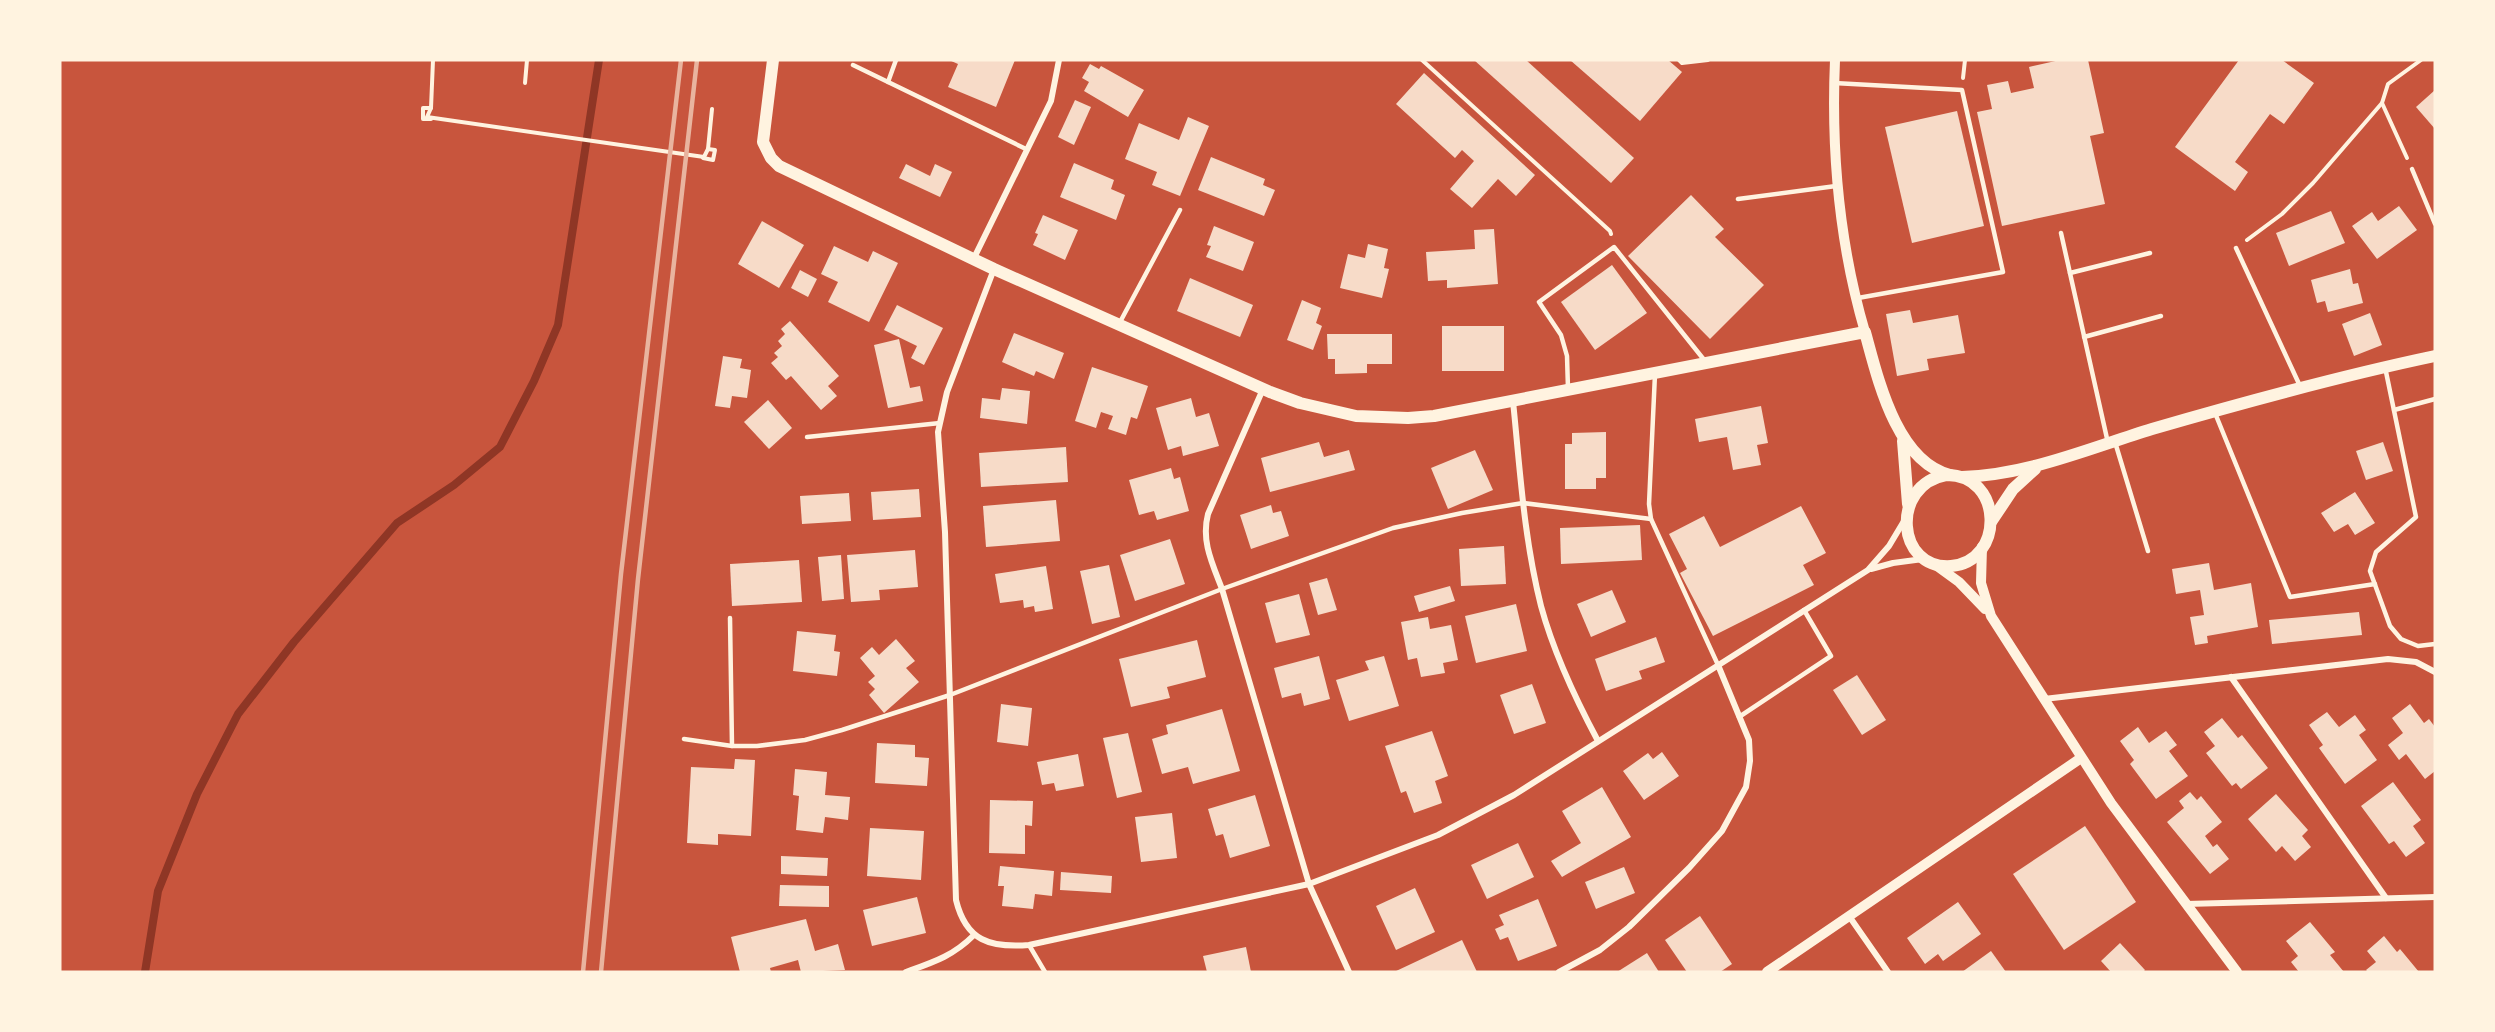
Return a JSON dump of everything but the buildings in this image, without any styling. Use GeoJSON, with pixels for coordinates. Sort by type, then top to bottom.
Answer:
{"type":"FeatureCollection","features":[{"type":"Feature","properties":{"kind":"main road"},"geometry":{"type":"LineString","coordinates":[[773,60],[763,142],[771,158],[788,171],[994,269],[1263,389],[1329,411],[1383,418],[1434,416],[1865,332],[1884,393],[1902,437],[1907,471],[1906,524],[1910,542],[1930,562],[1943,566],[1959,565],[1974,557],[1989,535],[1991,524],[1989,508],[1982,492],[1956,476],[1934,469],[1922,460],[1902,437]]}},
{"type":"Feature","properties":{"kind":"main road"},"geometry":{"type":"LineString","coordinates":[[1907,511],[1923,484],[1937,476],[1996,474],[2041,464],[2214,412],[2435,356]]}},
{"type":"Feature","properties":{"kind":"main road"},"geometry":{"type":"LineString","coordinates":[[1991,524],[2013,489],[2041,464]]}},
{"type":"Feature","properties":{"kind":"street"},"geometry":{"type":"LineString","coordinates":[[974,258],[1051,101],[1059,60]]}},
{"type":"Feature","properties":{"kind":"street"},"geometry":{"type":"LineString","coordinates":[[1835,60],[1834,145],[1838,186],[1846,249],[1865,332]]}},
{"type":"Feature","properties":{"kind":"street"},"geometry":{"type":"LineString","coordinates":[[994,269],[946,392],[939,423],[938,450],[945,532],[956,900],[959,914],[974,935],[997,945],[1029,945],[1310,884],[1459,825],[1514,795],[1868,570],[1893,563],[1930,562],[1945,569],[1991,616],[2081,758],[2236,972]]}},
{"type":"Feature","properties":{"kind":"street"},"geometry":{"type":"LineString","coordinates":[[1263,389],[1207,519],[1206,545],[1222,589],[1310,884],[1349,972]]}},
{"type":"Feature","properties":{"kind":"street"},"geometry":{"type":"LineString","coordinates":[[1513,401],[1529,552],[1542,607],[1567,679],[1598,741]]}},
{"type":"Feature","properties":{"kind":"street"},"geometry":{"type":"LineString","coordinates":[[1868,570],[1889,546],[1907,511]]}},
{"type":"Feature","properties":{"kind":"street"},"geometry":{"type":"LineString","coordinates":[[1982,548],[1981,583],[1991,616]]}},
{"type":"Feature","properties":{"kind":"street"},"geometry":{"type":"LineString","coordinates":[[2043,699],[2388,659],[2416,662],[2435,672]]}},
{"type":"Feature","properties":{"kind":"street"},"geometry":{"type":"LineString","coordinates":[[1559,972],[1600,950],[1629,927],[1689,868],[1722,831],[1746,787],[1750,761],[1749,740],[1718,665]]}},
{"type":"Feature","properties":{"kind":"street"},"geometry":{"type":"LineString","coordinates":[[2231,677],[2386,898]]}},
{"type":"Feature","properties":{"kind":"street"},"geometry":{"type":"LineString","coordinates":[[1767,972],[2081,758]]}},
{"type":"Feature","properties":{"kind":"street"},"geometry":{"type":"LineString","coordinates":[[2185,904],[2435,897]]}},
{"type":"Feature","properties":{"kind":"street"},"geometry":{"type":"LineString","coordinates":[[1849,916],[1888,972]]}},
{"type":"Feature","properties":{"kind":"street"},"geometry":{"type":"LineString","coordinates":[[906,972],[923,969],[959,950],[974,935]]}},
{"type":"Feature","properties":{"kind":"lane"},"geometry":{"type":"LineString","coordinates":[[888,82],[896,60]]}},
{"type":"Feature","properties":{"kind":"lane"},"geometry":{"type":"LineString","coordinates":[[853,65],[1026,149]]}},
{"type":"Feature","properties":{"kind":"lane"},"geometry":{"type":"LineString","coordinates":[[1834,83],[1962,90],[2003,272],[1856,299]]}},
{"type":"Feature","properties":{"kind":"lane"},"geometry":{"type":"LineString","coordinates":[[2412,170],[2435,224]]}},
{"type":"Feature","properties":{"kind":"lane"},"geometry":{"type":"LineString","coordinates":[[1738,199],[1838,186]]}},
{"type":"Feature","properties":{"kind":"lane"},"geometry":{"type":"LineString","coordinates":[[1119,325],[1180,210]]}},
{"type":"Feature","properties":{"kind":"lane"},"geometry":{"type":"LineString","coordinates":[[2061,233],[2084,337],[2111,442],[2148,551]]}},
{"type":"Feature","properties":{"kind":"lane"},"geometry":{"type":"LineString","coordinates":[[1569,390],[1567,356],[1561,335],[1539,302],[1614,247],[1707,363]]}},
{"type":"Feature","properties":{"kind":"lane"},"geometry":{"type":"LineString","coordinates":[[2236,248],[2302,388]]}},
{"type":"Feature","properties":{"kind":"lane"},"geometry":{"type":"LineString","coordinates":[[2070,273],[2150,253]]}},
{"type":"Feature","properties":{"kind":"lane"},"geometry":{"type":"LineString","coordinates":[[2084,337],[2161,316]]}},
{"type":"Feature","properties":{"kind":"lane"},"geometry":{"type":"LineString","coordinates":[[2385,367],[2416,517],[2376,552],[2370,571],[2390,626],[2401,639],[2418,646],[2435,644]]}},
{"type":"Feature","properties":{"kind":"lane"},"geometry":{"type":"LineString","coordinates":[[1656,373],[1649,504],[1651,519],[1718,665]]}},
{"type":"Feature","properties":{"kind":"lane"},"geometry":{"type":"LineString","coordinates":[[2394,410],[2435,399]]}},
{"type":"Feature","properties":{"kind":"lane"},"geometry":{"type":"LineString","coordinates":[[2214,412],[2290,597],[2375,584]]}},
{"type":"Feature","properties":{"kind":"lane"},"geometry":{"type":"LineString","coordinates":[[807,438],[939,423]]}},
{"type":"Feature","properties":{"kind":"lane"},"geometry":{"type":"LineString","coordinates":[[684,739],[732,746],[771,745],[805,740],[950,695],[1222,589],[1393,528],[1523,503],[1651,519]]}},
{"type":"Feature","properties":{"kind":"lane"},"geometry":{"type":"LineString","coordinates":[[1739,717],[1831,656],[1804,610]]}},
{"type":"Feature","properties":{"kind":"lane"},"geometry":{"type":"LineString","coordinates":[[730,618],[732,746]]}},
{"type":"Feature","properties":{"kind":"lane"},"geometry":{"type":"LineString","coordinates":[[1029,945],[1045,972]]}},
{"type":"Feature","properties":{"kind":"path"},"geometry":{"type":"LineString","coordinates":[[430,117],[433,60]]}},
{"type":"Feature","properties":{"kind":"path"},"geometry":{"type":"LineString","coordinates":[[525,83],[527,60]]}},
{"type":"Feature","properties":{"kind":"path"},"geometry":{"type":"LineString","coordinates":[[1422,60],[1610,231],[1614,247]]}},
{"type":"Feature","properties":{"kind":"path"},"geometry":{"type":"LineString","coordinates":[[1679,60],[1682,63],[1708,60]]}},
{"type":"Feature","properties":{"kind":"path"},"geometry":{"type":"LineString","coordinates":[[2236,248],[2282,214],[2313,183],[2382,103],[2388,84],[2421,60]]}},
{"type":"Feature","properties":{"kind":"path"},"geometry":{"type":"LineString","coordinates":[[2382,103],[2412,170]]}},
{"type":"Feature","properties":{"kind":"path"},"geometry":{"type":"LineString","coordinates":[[430,117],[437,119],[423,119],[423,108],[431,108]]}},
{"type":"Feature","properties":{"kind":"path"},"geometry":{"type":"LineString","coordinates":[[702,156],[708,149],[712,109]]}},
{"type":"Feature","properties":{"kind":"path"},"geometry":{"type":"LineString","coordinates":[[430,117],[702,156],[713,160],[715,150],[708,149]]}},
{"type":"Feature","properties":{"kind":"waterway"},"geometry":{"type":"LineString","coordinates":[[145,972],[158,891],[197,794],[238,714],[294,642],[397,523],[454,485],[500,447],[534,381],[558,325],[599,60]]}},
{"type":"Feature","properties":{"kind":"railway"},"geometry":{"type":"LineString","coordinates":[[583,972],[621,574],[681,60]]}},
{"type":"Feature","properties":{"kind":"railway"},"geometry":{"type":"LineString","coordinates":[[601,972],[638,579],[697,60]]}}]}
